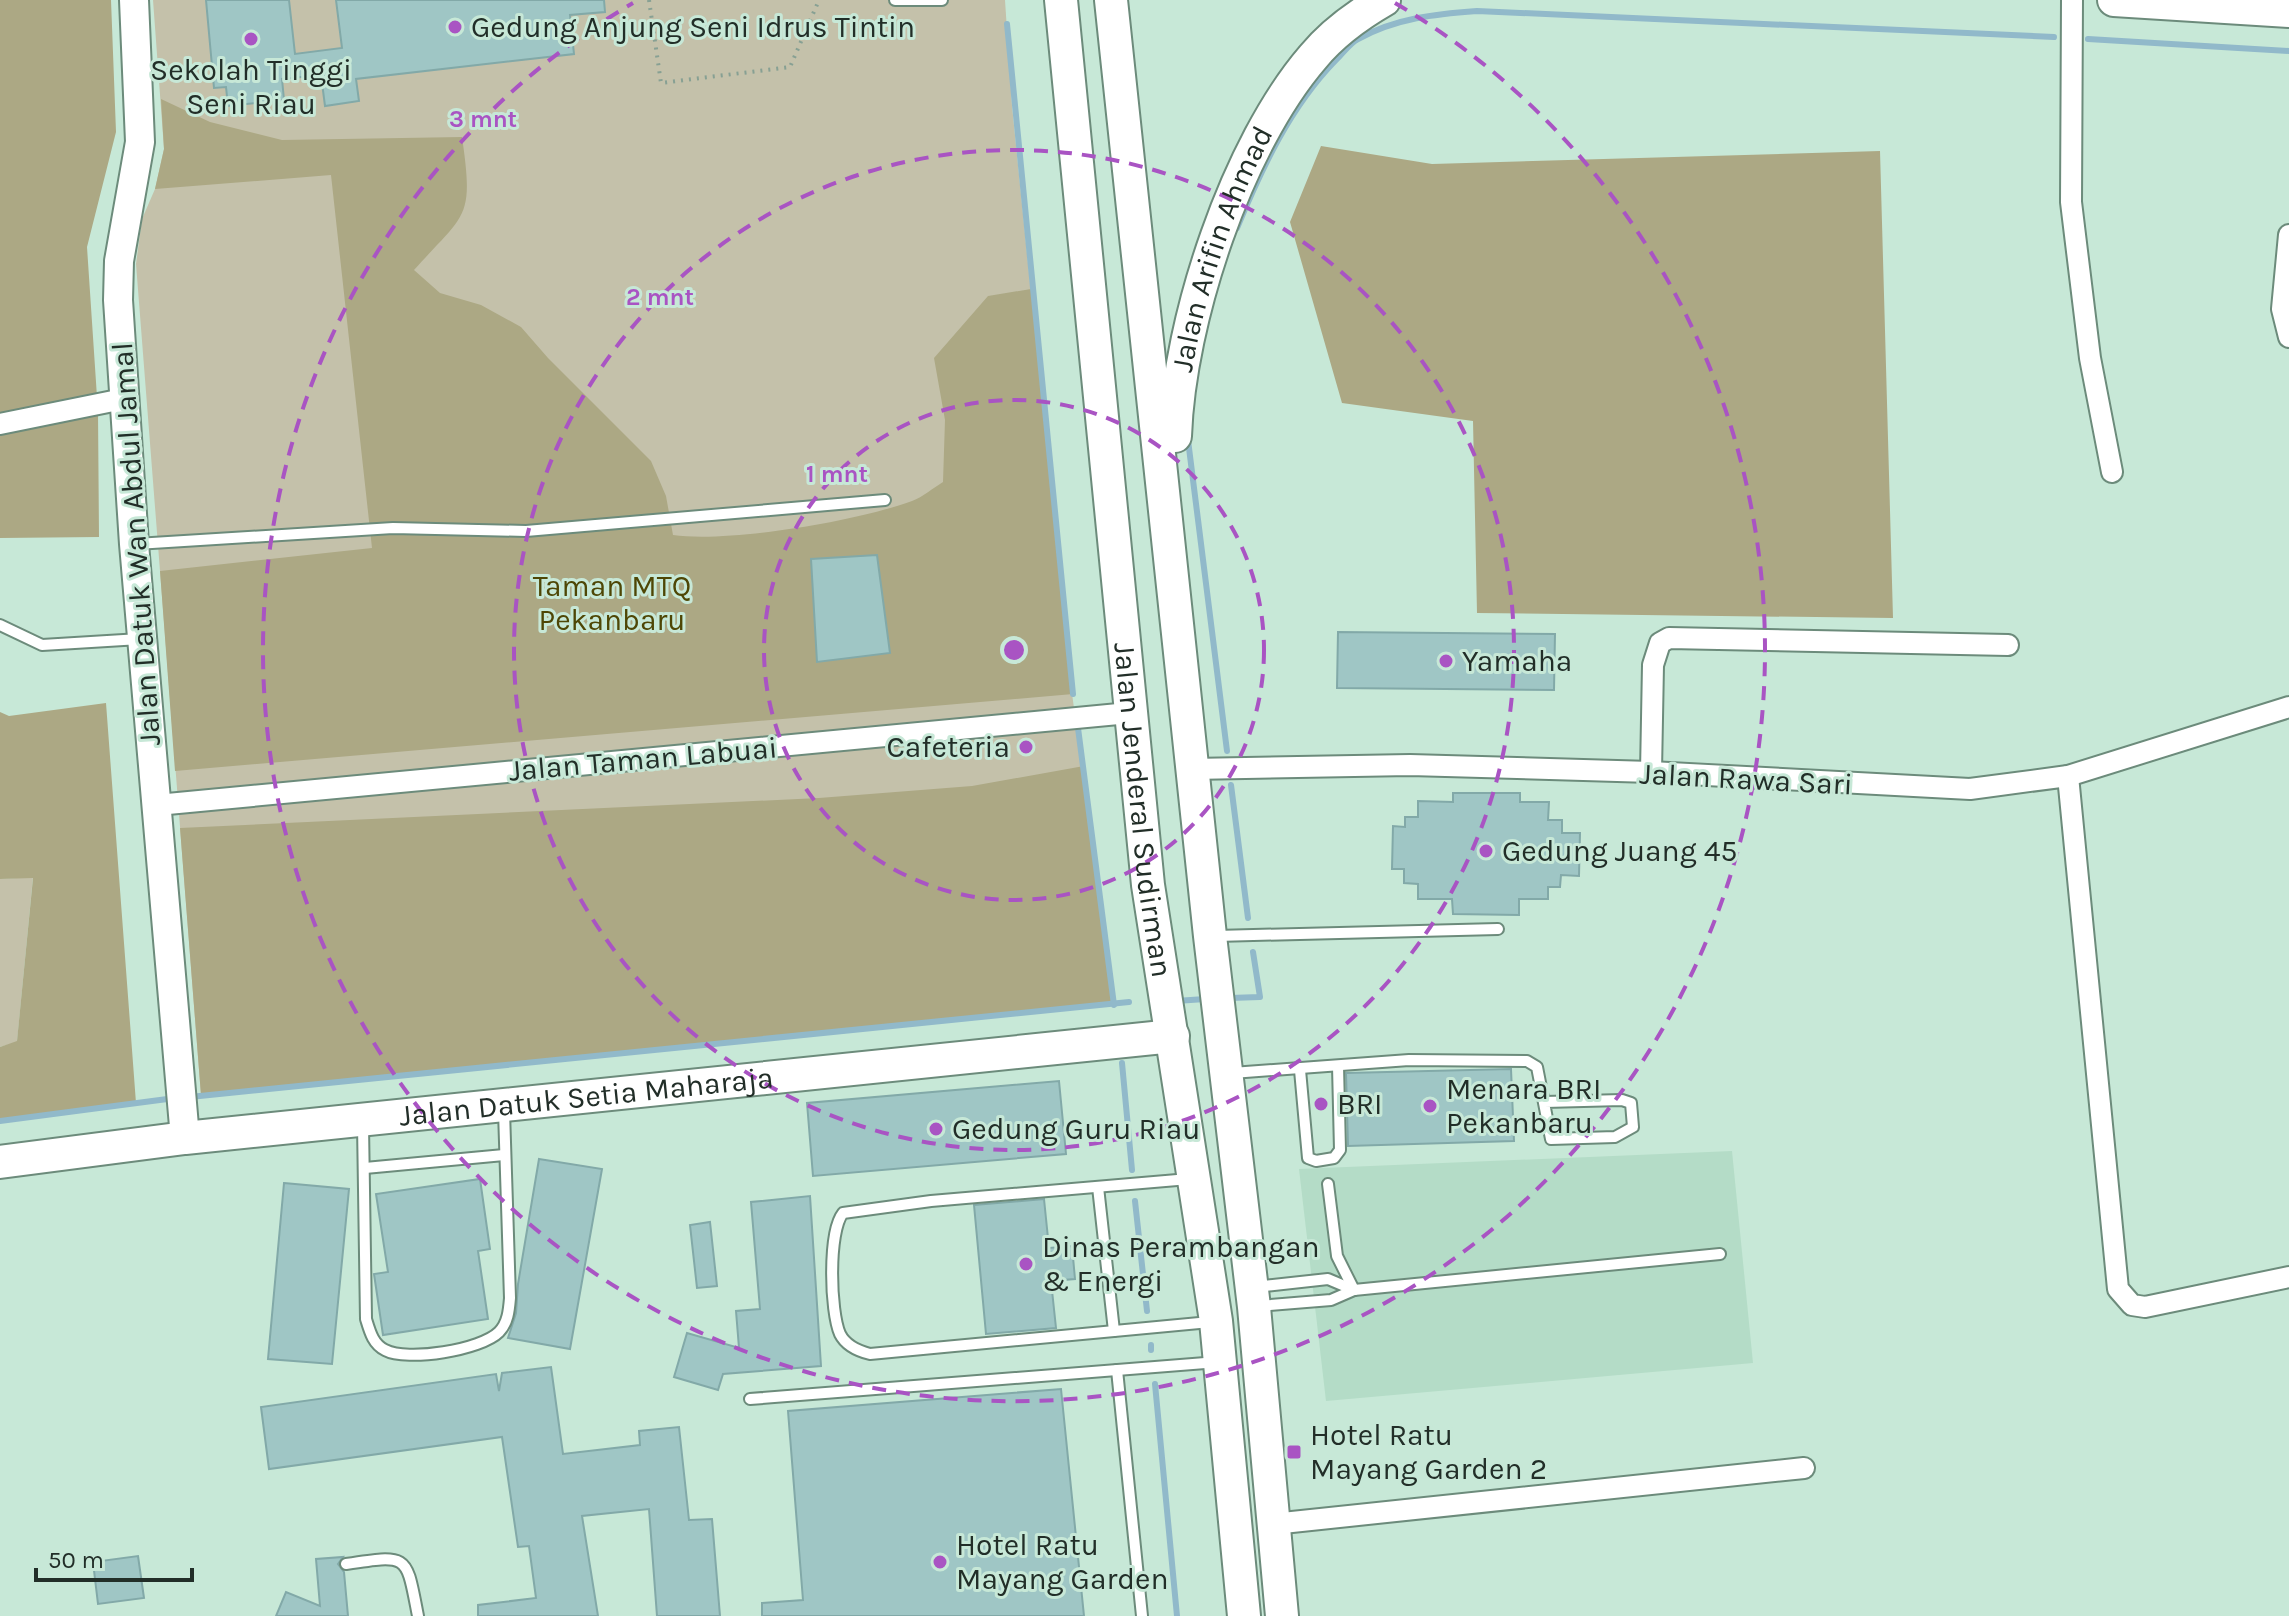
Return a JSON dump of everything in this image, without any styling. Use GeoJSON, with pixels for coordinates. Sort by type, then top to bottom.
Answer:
{"type":"FeatureCollection","features":[{"type":"Feature","properties":{"kind":"main road","name":"Jalan Jenderal Sudirman"},"geometry":{"type":"LineString","coordinates":[[1061,0],[1148,885],[1216,1321],[1244,1616]]}},
{"type":"Feature","properties":{"kind":"main road","name":"Jalan Jenderal Sudirman"},"geometry":{"type":"LineString","coordinates":[[1111,0],[1210,936],[1253,1297],[1282,1616]]}},
{"type":"Feature","properties":{"kind":"main road","name":"Jalan Arifin Ahmad"},"geometry":{"type":"LineString","coordinates":[[1168,549],[1176,399],[1183,354],[1197,300],[1226,218],[1277,104],[1328,41],[1384,0]]}},
{"type":"Feature","properties":{"kind":"main road"},"geometry":{"type":"LineString","coordinates":[[2114,0],[2289,11]]}},
{"type":"Feature","properties":{"kind":"main road","name":"Jalan Datuk Setia Maharaja"},"geometry":{"type":"LineString","coordinates":[[0,1162],[185,1138],[1173,1036]]}},
{"type":"Feature","properties":{"kind":"street","name":"Jalan Datuk Wan Abdul Jamal"},"geometry":{"type":"LineString","coordinates":[[134,0],[140,142],[119,261],[123,399],[185,1138]]}},
{"type":"Feature","properties":{"kind":"street"},"geometry":{"type":"LineString","coordinates":[[2072,0],[2071,202],[2090,358],[2112,472]]}},
{"type":"Feature","properties":{"kind":"street"},"geometry":{"type":"LineString","coordinates":[[2289,235],[2282,309],[2289,337]]}},
{"type":"Feature","properties":{"kind":"street"},"geometry":{"type":"LineString","coordinates":[[0,424],[123,399]]}},
{"type":"Feature","properties":{"kind":"street"},"geometry":{"type":"LineString","coordinates":[[1651,772],[1653,665],[1660,643],[1669,638],[2008,645]]}},
{"type":"Feature","properties":{"kind":"street","name":"Jalan Rawa Sari"},"geometry":{"type":"LineString","coordinates":[[1192,769],[1410,765],[1651,772],[1930,789],[2012,786],[2068,776],[2289,707]]}},
{"type":"Feature","properties":{"kind":"street","name":"Jalan Taman Labuai"},"geometry":{"type":"LineString","coordinates":[[157,805],[1129,713]]}},
{"type":"Feature","properties":{"kind":"street"},"geometry":{"type":"LineString","coordinates":[[2068,776],[2118,1289],[2132,1305],[2145,1307],[2289,1277]]}},
{"type":"Feature","properties":{"kind":"street"},"geometry":{"type":"LineString","coordinates":[[1273,1524],[1804,1468]]}},
{"type":"Feature","properties":{"kind":"lane"},"geometry":{"type":"LineString","coordinates":[[895,0],[942,0]]}},
{"type":"Feature","properties":{"kind":"lane"},"geometry":{"type":"LineString","coordinates":[[134,544],[393,528],[526,531],[885,500]]}},
{"type":"Feature","properties":{"kind":"lane"},"geometry":{"type":"LineString","coordinates":[[0,625],[42,645],[142,639]]}},
{"type":"Feature","properties":{"kind":"lane"},"geometry":{"type":"LineString","coordinates":[[1210,936],[1498,929]]}},
{"type":"Feature","properties":{"kind":"lane"},"geometry":{"type":"LineString","coordinates":[[1226,1073],[1409,1060],[1527,1061],[1537,1067],[1550,1136],[1555,1140],[1615,1137],[1633,1127],[1631,1103],[1622,1100],[1545,1102]]}},
{"type":"Feature","properties":{"kind":"lane"},"geometry":{"type":"LineString","coordinates":[[1300,1070],[1308,1158],[1326,1161],[1334,1158],[1340,1150],[1338,1066]]}},
{"type":"Feature","properties":{"kind":"lane"},"geometry":{"type":"LineString","coordinates":[[363,1119],[366,1319],[370,1335],[382,1349],[397,1355],[431,1353],[485,1342],[499,1332],[508,1319],[504,1105]]}},
{"type":"Feature","properties":{"kind":"lane"},"geometry":{"type":"LineString","coordinates":[[365,1168],[504,1155]]}},
{"type":"Feature","properties":{"kind":"lane"},"geometry":{"type":"LineString","coordinates":[[1195,1178],[931,1201],[843,1213],[835,1223],[833,1237],[835,1313],[841,1336],[854,1349],[870,1354],[1216,1321]]}},
{"type":"Feature","properties":{"kind":"lane"},"geometry":{"type":"LineString","coordinates":[[1328,1184],[1337,1256],[1354,1290]]}},
{"type":"Feature","properties":{"kind":"lane"},"geometry":{"type":"LineString","coordinates":[[1098,1187],[1114,1331]]}},
{"type":"Feature","properties":{"kind":"lane"},"geometry":{"type":"LineString","coordinates":[[1253,1297],[1331,1300],[1354,1290],[1720,1254]]}},
{"type":"Feature","properties":{"kind":"lane"},"geometry":{"type":"LineString","coordinates":[[1253,1297],[1328,1279],[1354,1290]]}},
{"type":"Feature","properties":{"kind":"lane"},"geometry":{"type":"LineString","coordinates":[[750,1399],[1220,1362]]}},
{"type":"Feature","properties":{"kind":"lane"},"geometry":{"type":"LineString","coordinates":[[1117,1370],[1142,1616]]}},
{"type":"Feature","properties":{"kind":"lane"},"geometry":{"type":"LineString","coordinates":[[346,1564],[391,1558],[403,1562],[409,1570],[418,1616]]}},
{"type":"Feature","properties":{"kind":"path"},"geometry":{"type":"LineString","coordinates":[[649,0],[661,83],[790,67],[819,0]]}},
{"type":"Feature","properties":{"kind":"shaded area"},"geometry":{"type":"Polygon","coordinates":[[[1732,1151],[1753,1363],[1326,1401],[1299,1169],[1732,1151]]]}},
{"type":"Feature","properties":{"kind":"green space"},"geometry":{"type":"Polygon","coordinates":[[[0,0],[111,0],[116,132],[87,247],[98,412],[99,537],[0,538],[0,0]]]}},
{"type":"Feature","properties":{"kind":"green space","name":"Taman MTQ Pekanbaru"},"geometry":{"type":"Polygon","coordinates":[[[153,0],[1005,0],[1012,106],[1071,686],[1114,1005],[201,1095],[136,264],[142,219],[155,189],[164,149],[153,0]]]}},
{"type":"Feature","properties":{"kind":"green space"},"geometry":{"type":"Polygon","coordinates":[[[161,99],[210,122],[282,140],[462,137],[467,185],[462,213],[414,270],[440,293],[481,305],[521,327],[651,461],[666,496],[673,535],[726,536],[827,523],[912,501],[943,482],[945,420],[934,358],[988,296],[1031,289],[1073,694],[175,771],[160,571],[372,548],[331,175],[155,189],[164,149],[161,99]]]}},
{"type":"Feature","properties":{"kind":"green space"},"geometry":{"type":"Polygon","coordinates":[[[1321,146],[1432,164],[1880,151],[1893,618],[1477,613],[1473,421],[1342,403],[1290,222],[1321,146]]]}},
{"type":"Feature","properties":{"kind":"green space"},"geometry":{"type":"Polygon","coordinates":[[[106,703],[136,1103],[0,1121],[0,1047],[17,1041],[33,878],[0,879],[0,712],[9,716],[106,703]]]}},
{"type":"Feature","properties":{"kind":"green space"},"geometry":{"type":"Polygon","coordinates":[[[1084,766],[1114,1005],[201,1095],[180,828],[819,798],[972,786],[1084,766]]]}},
{"type":"Feature","properties":{"kind":"green space"},"geometry":{"type":"Polygon","coordinates":[[[33,877],[17,1042],[0,1047],[0,879],[33,877]]]}},
{"type":"Feature","properties":{"kind":"building"},"geometry":{"type":"Polygon","coordinates":[[[206,0],[289,0],[295,54],[342,48],[336,0],[604,0],[605,12],[570,15],[574,54],[356,79],[359,101],[325,106],[321,75],[282,79],[284,100],[228,106],[226,87],[214,88],[206,0]]]}},
{"type":"Feature","properties":{"kind":"building"},"geometry":{"type":"Polygon","coordinates":[[[877,555],[890,653],[817,662],[811,559],[877,555]]]}},
{"type":"Feature","properties":{"kind":"building","name":"Yamaha"},"geometry":{"type":"Polygon","coordinates":[[[1338,632],[1555,634],[1554,690],[1337,688],[1338,632]]]}},
{"type":"Feature","properties":{"kind":"building","name":"Gedung Juang 45"},"geometry":{"type":"Polygon","coordinates":[[[1453,793],[1520,793],[1520,802],[1549,802],[1548,820],[1562,820],[1562,833],[1580,833],[1579,876],[1561,875],[1560,887],[1548,887],[1548,899],[1519,899],[1519,915],[1453,914],[1452,899],[1418,899],[1418,884],[1404,883],[1404,869],[1392,869],[1393,826],[1405,827],[1405,817],[1418,817],[1418,801],[1453,802],[1453,793]]]}},
{"type":"Feature","properties":{"kind":"building","name":"Menara BRI Pekanbaru"},"geometry":{"type":"Polygon","coordinates":[[[1511,1069],[1514,1141],[1348,1146],[1346,1073],[1511,1069]]]}},
{"type":"Feature","properties":{"kind":"building","name":"Gedung Guru Riau"},"geometry":{"type":"Polygon","coordinates":[[[1059,1081],[1066,1154],[813,1176],[807,1103],[1059,1081]]]}},
{"type":"Feature","properties":{"kind":"building"},"geometry":{"type":"Polygon","coordinates":[[[539,1159],[602,1169],[570,1349],[508,1338],[516,1313],[539,1159]]]}},
{"type":"Feature","properties":{"kind":"building"},"geometry":{"type":"Polygon","coordinates":[[[480,1179],[490,1249],[478,1251],[488,1319],[383,1335],[374,1274],[388,1272],[376,1194],[480,1179]]]}},
{"type":"Feature","properties":{"kind":"building"},"geometry":{"type":"Polygon","coordinates":[[[284,1183],[349,1189],[332,1364],[268,1359],[284,1183]]]}},
{"type":"Feature","properties":{"kind":"building"},"geometry":{"type":"Polygon","coordinates":[[[810,1196],[821,1366],[723,1374],[718,1390],[674,1377],[687,1333],[739,1348],[736,1311],[760,1309],[751,1202],[810,1196]]]}},
{"type":"Feature","properties":{"kind":"building","name":"Dinas Perambangan & Energi"},"geometry":{"type":"Polygon","coordinates":[[[1044,1199],[1049,1248],[1072,1246],[1075,1279],[1051,1281],[1056,1328],[986,1334],[974,1205],[1044,1199]]]}},
{"type":"Feature","properties":{"kind":"building"},"geometry":{"type":"Polygon","coordinates":[[[710,1222],[717,1286],[697,1288],[690,1225],[710,1222]]]}},
{"type":"Feature","properties":{"kind":"building"},"geometry":{"type":"Polygon","coordinates":[[[551,1367],[563,1454],[640,1445],[639,1431],[679,1427],[689,1520],[712,1519],[720,1616],[657,1616],[649,1509],[582,1516],[598,1616],[478,1616],[478,1605],[536,1598],[529,1546],[518,1547],[502,1437],[269,1469],[261,1407],[496,1374],[499,1391],[502,1373],[551,1367]]]}},
{"type":"Feature","properties":{"kind":"building"},"geometry":{"type":"Polygon","coordinates":[[[1061,1389],[1084,1616],[762,1616],[762,1603],[803,1600],[788,1411],[1061,1389]]]}},
{"type":"Feature","properties":{"kind":"building"},"geometry":{"type":"Polygon","coordinates":[[[138,1556],[144,1598],[98,1604],[93,1562],[138,1556]]]}},
{"type":"Feature","properties":{"kind":"building"},"geometry":{"type":"Polygon","coordinates":[[[343,1557],[338,1564],[344,1572],[348,1616],[276,1616],[286,1592],[320,1606],[316,1559],[343,1557]]]}},
{"type":"Feature","properties":{"kind":"waterway"},"geometry":{"type":"LineString","coordinates":[[1237,228],[1279,139],[1320,78],[1355,41],[1402,22],[1477,11],[2054,37]]}},
{"type":"Feature","properties":{"kind":"waterway"},"geometry":{"type":"LineString","coordinates":[[1007,24],[1073,694]]}},
{"type":"Feature","properties":{"kind":"waterway"},"geometry":{"type":"LineString","coordinates":[[2088,39],[2289,51]]}},
{"type":"Feature","properties":{"kind":"waterway"},"geometry":{"type":"LineString","coordinates":[[1188,440],[1227,751]]}},
{"type":"Feature","properties":{"kind":"waterway"},"geometry":{"type":"LineString","coordinates":[[1078,728],[1114,1005]]}},
{"type":"Feature","properties":{"kind":"waterway"},"geometry":{"type":"LineString","coordinates":[[1231,785],[1248,918]]}},
{"type":"Feature","properties":{"kind":"waterway"},"geometry":{"type":"LineString","coordinates":[[1230,998],[1260,997],[1253,952]]}},
{"type":"Feature","properties":{"kind":"waterway"},"geometry":{"type":"LineString","coordinates":[[1176,1001],[1205,999]]}},
{"type":"Feature","properties":{"kind":"waterway"},"geometry":{"type":"LineString","coordinates":[[190,1097],[1129,1002]]}},
{"type":"Feature","properties":{"kind":"waterway"},"geometry":{"type":"LineString","coordinates":[[1122,1063],[1132,1170]]}},
{"type":"Feature","properties":{"kind":"waterway"},"geometry":{"type":"LineString","coordinates":[[0,1121],[175,1098]]}},
{"type":"Feature","properties":{"kind":"waterway"},"geometry":{"type":"LineString","coordinates":[[1135,1201],[1147,1311]]}},
{"type":"Feature","properties":{"kind":"waterway"},"geometry":{"type":"LineString","coordinates":[[1151,1345],[1151,1350]]}},
{"type":"Feature","properties":{"kind":"waterway"},"geometry":{"type":"LineString","coordinates":[[1155,1384],[1177,1616]]}},
{"type":"Feature","properties":{"kind":"place","name":"Gedung Anjung Seni Idrus Tintin"},"geometry":{"type":"Point","coordinates":[455,27]}},
{"type":"Feature","properties":{"kind":"place","name":"Sekolah Tinggi Seni Riau"},"geometry":{"type":"Point","coordinates":[251,39]}},
{"type":"Feature","properties":{"kind":"place","name":"Yamaha"},"geometry":{"type":"Point","coordinates":[1446,661]}},
{"type":"Feature","properties":{"kind":"place","name":"Cafeteria"},"geometry":{"type":"Point","coordinates":[1026,747]}},
{"type":"Feature","properties":{"kind":"place","name":"Gedung Juang 45"},"geometry":{"type":"Point","coordinates":[1486,851]}},
{"type":"Feature","properties":{"kind":"place","name":"BRI"},"geometry":{"type":"Point","coordinates":[1321,1104]}},
{"type":"Feature","properties":{"kind":"place","name":"Menara BRI Pekanbaru"},"geometry":{"type":"Point","coordinates":[1430,1106]}},
{"type":"Feature","properties":{"kind":"place","name":"Gedung Guru Riau"},"geometry":{"type":"Point","coordinates":[936,1129]}},
{"type":"Feature","properties":{"kind":"place","name":"Dinas Perambangan & Energi"},"geometry":{"type":"Point","coordinates":[1026,1264]}},
{"type":"Feature","properties":{"kind":"place","name":"Hotel Ratu Mayang Garden 2"},"geometry":{"type":"Point","coordinates":[1294,1452]}},
{"type":"Feature","properties":{"kind":"place","name":"Hotel Ratu Mayang Garden"},"geometry":{"type":"Point","coordinates":[940,1562]}}]}
